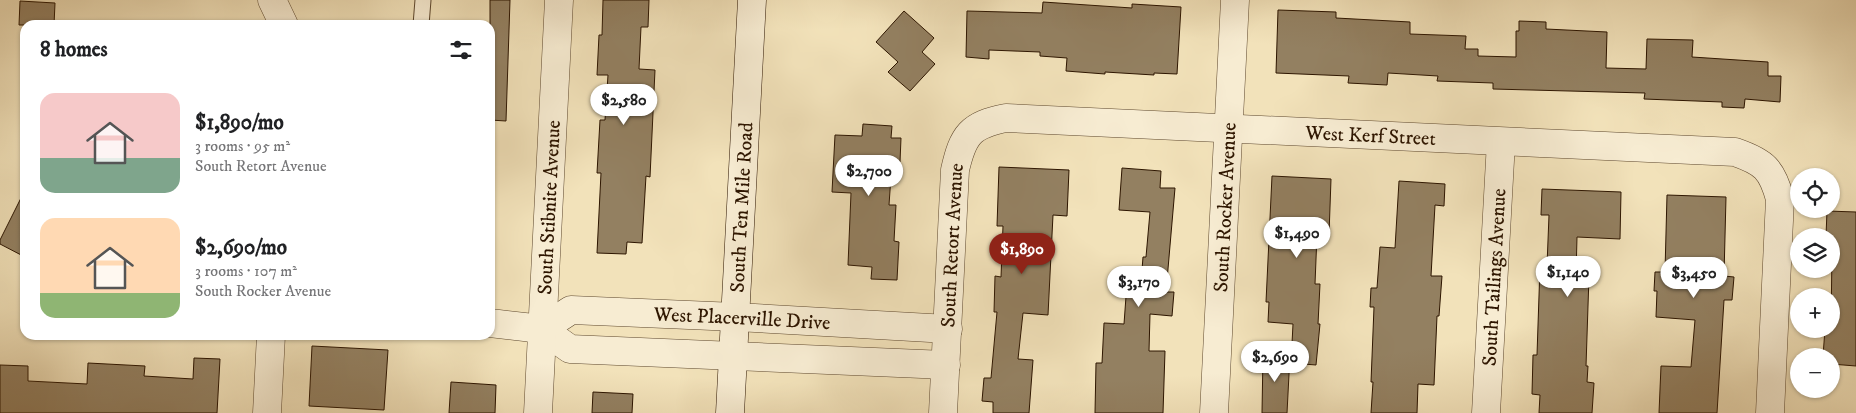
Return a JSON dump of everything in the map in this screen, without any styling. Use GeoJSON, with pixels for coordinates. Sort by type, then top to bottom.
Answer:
{"type":"FeatureCollection","features":[{"type":"Feature","properties":{"kind":"street"},"geometry":{"type":"LineString","coordinates":[[272,0],[282,20]]}},
{"type":"Feature","properties":{"kind":"street","name":"South Stibnite Avenue"},"geometry":{"type":"LineString","coordinates":[[538,413],[559,0]]}},
{"type":"Feature","properties":{"kind":"street","name":"South Ten Mile Road"},"geometry":{"type":"LineString","coordinates":[[730,413],[752,0]]}},
{"type":"Feature","properties":{"kind":"street","name":"South Rocker Avenue"},"geometry":{"type":"LineString","coordinates":[[1214,413],[1235,0]]}},
{"type":"Feature","properties":{"kind":"street","name":"West Kerf Street"},"geometry":{"type":"LineString","coordinates":[[972,131],[987,122],[1006,118],[1735,152],[1752,158],[1767,167],[1775,181],[1780,199],[1770,413]]}},
{"type":"Feature","properties":{"kind":"street","name":"South Retort Avenue"},"geometry":{"type":"LineString","coordinates":[[943,413],[954,170],[960,149],[972,131]]}},
{"type":"Feature","properties":{"kind":"street","name":"South Tailings Avenue"},"geometry":{"type":"LineString","coordinates":[[1486,413],[1501,142]]}},
{"type":"Feature","properties":{"kind":"street","name":"West Placerville Drive"},"geometry":{"type":"LineString","coordinates":[[542,329],[571,310],[948,329]]}},
{"type":"Feature","properties":{"kind":"street","name":"West Placerville Drive"},"geometry":{"type":"LineString","coordinates":[[495,324],[542,329],[570,349],[946,365]]}},
{"type":"Feature","properties":{"kind":"street"},"geometry":{"type":"LineString","coordinates":[[267,413],[271,340]]}},
{"type":"Feature","properties":{"kind":"lane"},"geometry":{"type":"LineString","coordinates":[[422,20],[423,0]]}},
{"type":"Feature","properties":{"kind":"building"},"geometry":{"type":"Polygon","coordinates":[[[490,0],[510,0],[506,121],[495,120],[495,20],[490,20],[490,0]]]}},
{"type":"Feature","properties":{"kind":"building"},"geometry":{"type":"Polygon","coordinates":[[[603,0],[649,0],[648,27],[641,27],[639,69],[655,70],[650,177],[646,176],[642,243],[627,242],[626,254],[597,253],[601,173],[597,173],[600,120],[605,120],[608,75],[597,75],[599,35],[602,35],[603,0]]]}},
{"type":"Feature","properties":{"kind":"building"},"geometry":{"type":"Polygon","coordinates":[[[20,1],[55,3],[54,20],[20,20],[19,25],[20,1]]]}},
{"type":"Feature","properties":{"kind":"building"},"geometry":{"type":"Polygon","coordinates":[[[1043,2],[1132,8],[1132,4],[1181,7],[1177,74],[1154,73],[1154,75],[1105,72],[1105,74],[1066,71],[1067,58],[1040,56],[1040,52],[989,50],[989,59],[966,57],[967,11],[1042,13],[1043,2]]]}},
{"type":"Feature","properties":{"kind":"building"},"geometry":{"type":"Polygon","coordinates":[[[1278,10],[1336,12],[1336,18],[1410,22],[1410,34],[1466,36],[1465,49],[1478,49],[1478,56],[1516,57],[1516,31],[1519,31],[1519,21],[1546,22],[1546,29],[1607,32],[1606,68],[1646,69],[1647,39],[1693,40],[1692,57],[1768,62],[1768,76],[1781,76],[1780,102],[1745,99],[1744,108],[1722,107],[1722,102],[1644,99],[1645,93],[1493,89],[1493,83],[1437,81],[1438,76],[1388,73],[1387,85],[1348,83],[1349,76],[1276,73],[1278,10]]]}},
{"type":"Feature","properties":{"kind":"building"},"geometry":{"type":"Polygon","coordinates":[[[904,11],[934,38],[922,52],[935,64],[910,91],[888,72],[898,62],[876,42],[904,11]]]}},
{"type":"Feature","properties":{"kind":"building"},"geometry":{"type":"Polygon","coordinates":[[[863,124],[892,126],[891,138],[901,138],[900,162],[892,162],[889,205],[896,205],[894,241],[899,242],[897,280],[871,279],[872,267],[848,265],[851,193],[832,192],[835,135],[862,136],[863,124]]]}},
{"type":"Feature","properties":{"kind":"building"},"geometry":{"type":"Polygon","coordinates":[[[999,167],[1069,170],[1067,216],[1053,215],[1048,315],[1023,313],[1018,359],[1033,360],[1029,413],[993,413],[993,402],[982,401],[984,378],[991,378],[997,312],[994,312],[995,276],[1001,277],[1003,226],[997,226],[999,167]]]}},
{"type":"Feature","properties":{"kind":"building"},"geometry":{"type":"Polygon","coordinates":[[[1122,168],[1161,171],[1160,188],[1175,188],[1166,292],[1174,292],[1172,316],[1150,314],[1149,351],[1165,351],[1163,413],[1095,413],[1096,363],[1102,363],[1104,323],[1124,324],[1128,269],[1142,270],[1143,257],[1146,257],[1150,212],[1119,210],[1122,168]]]}},
{"type":"Feature","properties":{"kind":"building"},"geometry":{"type":"Polygon","coordinates":[[[1272,176],[1331,179],[1329,235],[1317,235],[1315,284],[1320,284],[1318,324],[1320,324],[1316,365],[1291,363],[1293,324],[1268,322],[1269,302],[1266,302],[1272,176]]]}},
{"type":"Feature","properties":{"kind":"building"},"geometry":{"type":"Polygon","coordinates":[[[1399,181],[1445,184],[1444,206],[1435,205],[1431,276],[1442,276],[1439,316],[1437,316],[1434,385],[1418,384],[1417,413],[1371,413],[1374,307],[1370,307],[1371,288],[1377,288],[1380,247],[1395,248],[1399,181]]]}},
{"type":"Feature","properties":{"kind":"building"},"geometry":{"type":"Polygon","coordinates":[[[1542,189],[1621,192],[1620,239],[1577,237],[1576,275],[1589,276],[1586,366],[1588,366],[1587,382],[1594,383],[1592,413],[1539,413],[1540,395],[1532,394],[1533,355],[1537,355],[1540,266],[1547,266],[1549,215],[1541,215],[1542,189]]]}},
{"type":"Feature","properties":{"kind":"building"},"geometry":{"type":"Polygon","coordinates":[[[1667,195],[1726,197],[1724,276],[1734,277],[1732,300],[1724,300],[1717,413],[1659,413],[1661,366],[1691,367],[1695,320],[1656,317],[1657,291],[1654,291],[1655,272],[1665,272],[1667,195]]]}},
{"type":"Feature","properties":{"kind":"building"},"geometry":{"type":"Polygon","coordinates":[[[20,200],[20,254],[0,244],[0,240],[20,200]]]}},
{"type":"Feature","properties":{"kind":"building"},"geometry":{"type":"Polygon","coordinates":[[[1840,211],[1856,212],[1856,366],[1840,365],[1840,348],[1824,348],[1824,338],[1840,338],[1840,288],[1832,288],[1832,278],[1840,278],[1840,228],[1826,228],[1827,218],[1840,218],[1840,211]]]}},
{"type":"Feature","properties":{"kind":"building"},"geometry":{"type":"Polygon","coordinates":[[[312,346],[388,350],[384,410],[309,406],[312,346]]]}},
{"type":"Feature","properties":{"kind":"building"},"geometry":{"type":"Polygon","coordinates":[[[1263,354],[1290,355],[1287,413],[1262,413],[1263,354]]]}},
{"type":"Feature","properties":{"kind":"building"},"geometry":{"type":"Polygon","coordinates":[[[194,358],[220,359],[217,413],[0,413],[0,365],[28,366],[28,381],[87,384],[88,363],[145,366],[144,376],[193,379],[194,358]]]}},
{"type":"Feature","properties":{"kind":"building"},"geometry":{"type":"Polygon","coordinates":[[[451,382],[496,385],[495,413],[449,413],[451,382]]]}},
{"type":"Feature","properties":{"kind":"building"},"geometry":{"type":"Polygon","coordinates":[[[593,392],[633,394],[632,413],[592,413],[593,392]]]}}]}
